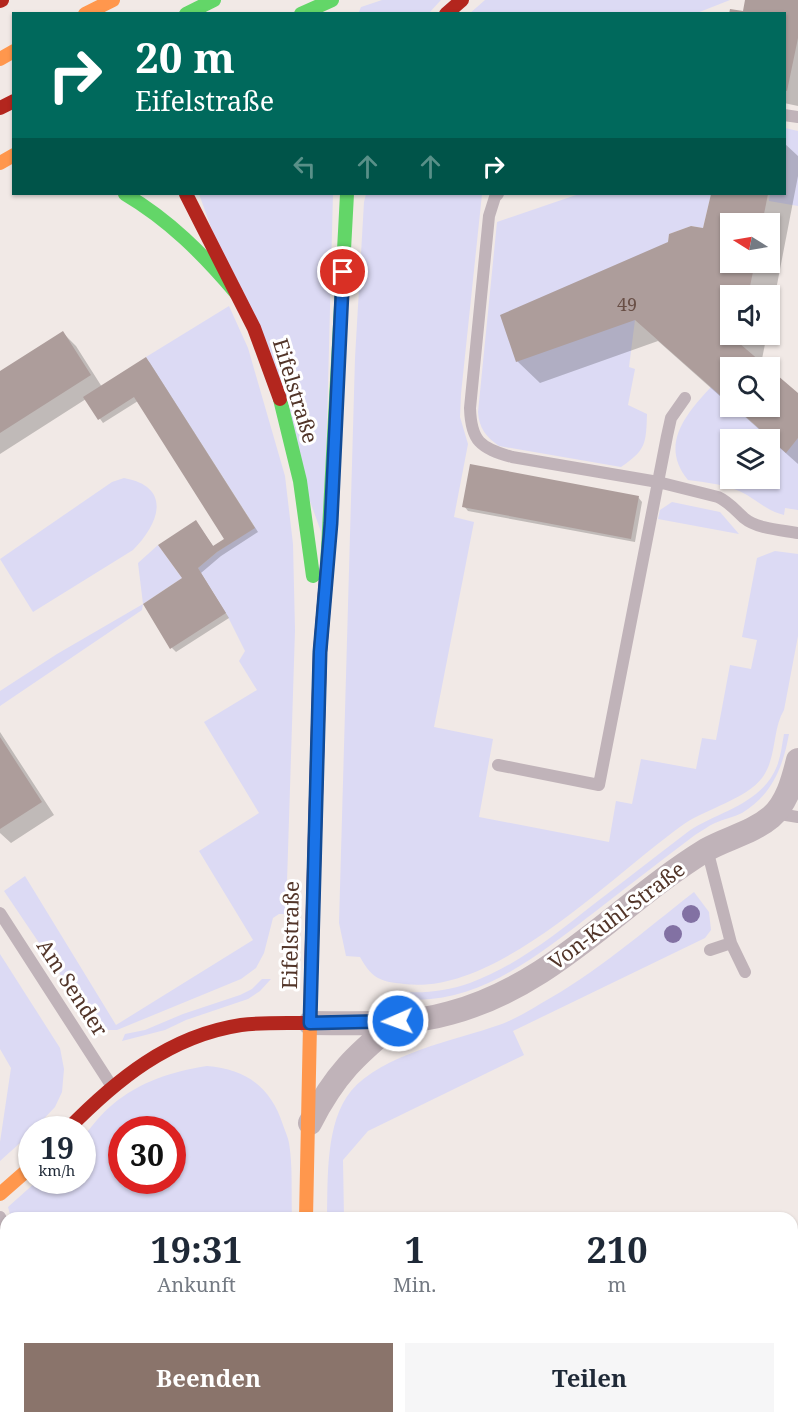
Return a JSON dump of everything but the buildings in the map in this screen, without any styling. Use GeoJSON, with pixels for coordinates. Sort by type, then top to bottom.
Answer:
{"type":"FeatureCollection","features":[{"type":"Feature","properties":{"kind":"main road"},"geometry":{"type":"LineString","coordinates":[[89,12],[113,0]]}},
{"type":"Feature","properties":{"kind":"main road"},"geometry":{"type":"LineString","coordinates":[[190,12],[214,0]]}},
{"type":"Feature","properties":{"kind":"main road"},"geometry":{"type":"LineString","coordinates":[[305,12],[332,0]]}},
{"type":"Feature","properties":{"kind":"main road"},"geometry":{"type":"LineString","coordinates":[[448,12],[462,0]]}},
{"type":"Feature","properties":{"kind":"main road"},"geometry":{"type":"LineString","coordinates":[[127,195],[168,221],[190,240],[236,293]]}},
{"type":"Feature","properties":{"kind":"main road","name":"Eifelstraße"},"geometry":{"type":"LineString","coordinates":[[187,195],[254,328],[266,360],[292,449],[311,561],[320,652]]}},
{"type":"Feature","properties":{"kind":"main road","name":"Eifelstraße"},"geometry":{"type":"LineString","coordinates":[[306,1212],[320,652],[331,523],[347,195]]}},
{"type":"Feature","properties":{"kind":"main road","name":"Von-Kuhl-Straße"},"geometry":{"type":"LineString","coordinates":[[81,1116],[111,1085],[156,1053],[203,1033],[259,1024],[310,1023]]}},
{"type":"Feature","properties":{"kind":"main road"},"geometry":{"type":"LineString","coordinates":[[0,1194],[18,1178]]}},
{"type":"Feature","properties":{"kind":"street","name":"Von-Kuhl-Straße"},"geometry":{"type":"LineString","coordinates":[[310,1023],[398,1021],[450,1014],[490,1000],[521,985],[560,960],[707,849],[753,829],[774,813],[784,801],[798,760]]}},
{"type":"Feature","properties":{"kind":"street"},"geometry":{"type":"LineString","coordinates":[[309,1126],[341,1071],[398,1021]]}},
{"type":"Feature","properties":{"kind":"lane"},"geometry":{"type":"LineString","coordinates":[[497,195],[489,216],[470,408],[471,427],[478,440],[492,451],[512,457],[658,482],[718,497],[727,501],[745,520],[798,533]]}},
{"type":"Feature","properties":{"kind":"lane"},"geometry":{"type":"LineString","coordinates":[[498,765],[599,785],[671,418],[685,398]]}},
{"type":"Feature","properties":{"kind":"lane"},"geometry":{"type":"LineString","coordinates":[[774,813],[798,817]]}},
{"type":"Feature","properties":{"kind":"lane"},"geometry":{"type":"LineString","coordinates":[[707,849],[731,943],[745,972]]}},
{"type":"Feature","properties":{"kind":"lane","name":"Am Sender"},"geometry":{"type":"LineString","coordinates":[[0,913],[111,1085]]}},
{"type":"Feature","properties":{"kind":"lane"},"geometry":{"type":"LineString","coordinates":[[710,950],[731,943]]}},
{"type":"Feature","properties":{"kind":"shaded area"},"geometry":{"type":"Polygon","coordinates":[[[382,0],[441,0],[430,12],[359,12],[361,7],[382,0]]]}},
{"type":"Feature","properties":{"kind":"shaded area"},"geometry":{"type":"Polygon","coordinates":[[[485,0],[730,0],[700,12],[471,12],[485,0]]]}},
{"type":"Feature","properties":{"kind":"shaded area"},"geometry":{"type":"Polygon","coordinates":[[[786,128],[798,131],[798,206],[769,201],[770,195],[786,195],[786,128]]]}},
{"type":"Feature","properties":{"kind":"shaded area"},"geometry":{"type":"Polygon","coordinates":[[[199,195],[333,195],[324,540],[199,195]]]}},
{"type":"Feature","properties":{"kind":"shaded area"},"geometry":{"type":"Polygon","coordinates":[[[366,195],[482,195],[461,394],[460,417],[468,444],[454,517],[474,522],[434,727],[493,739],[479,817],[609,842],[616,801],[632,804],[641,759],[696,769],[702,738],[716,740],[730,665],[751,669],[757,640],[742,637],[757,558],[775,551],[798,554],[798,636],[784,710],[770,762],[762,778],[736,798],[684,824],[552,928],[514,952],[477,971],[440,983],[404,984],[378,978],[365,966],[360,957],[346,956],[339,923],[355,358],[366,195]]]}},
{"type":"Feature","properties":{"kind":"shaded area"},"geometry":{"type":"Polygon","coordinates":[[[576,195],[711,195],[703,228],[691,226],[669,234],[668,242],[635,320],[629,367],[635,369],[628,405],[647,414],[646,433],[640,451],[621,467],[499,446],[484,432],[478,412],[497,222],[576,195]]]}},
{"type":"Feature","properties":{"kind":"shaded area"},"geometry":{"type":"Polygon","coordinates":[[[229,306],[248,348],[285,476],[293,544],[295,630],[286,914],[279,914],[273,918],[264,953],[256,968],[241,979],[117,1030],[107,1030],[89,1017],[4,891],[25,876],[116,1025],[253,940],[199,851],[259,813],[204,722],[257,690],[239,661],[245,651],[226,613],[198,568],[217,552],[255,527],[146,357],[229,306]]]}},
{"type":"Feature","properties":{"kind":"shaded area"},"geometry":{"type":"Polygon","coordinates":[[[711,387],[720,395],[720,417],[746,417],[759,429],[720,429],[720,485],[688,480],[680,467],[676,454],[676,442],[679,430],[693,408],[711,387]]]}},
{"type":"Feature","properties":{"kind":"shaded area"},"geometry":{"type":"Polygon","coordinates":[[[798,438],[798,510],[785,508],[784,515],[769,509],[735,489],[780,489],[780,447],[786,452],[798,438]]]}},
{"type":"Feature","properties":{"kind":"shaded area"},"geometry":{"type":"Polygon","coordinates":[[[124,478],[150,489],[155,498],[157,508],[154,518],[142,540],[133,550],[33,612],[0,559],[112,482],[124,478]]]}},
{"type":"Feature","properties":{"kind":"shaded area"},"geometry":{"type":"Polygon","coordinates":[[[672,502],[720,512],[739,534],[658,519],[660,510],[672,502]]]}},
{"type":"Feature","properties":{"kind":"shaded area"},"geometry":{"type":"Polygon","coordinates":[[[158,545],[182,578],[143,604],[138,563],[158,545]]]}},
{"type":"Feature","properties":{"kind":"shaded area"},"geometry":{"type":"Polygon","coordinates":[[[143,604],[142,610],[0,706],[0,691],[57,654],[143,604]]]}},
{"type":"Feature","properties":{"kind":"shaded area"},"geometry":{"type":"Polygon","coordinates":[[[784,734],[789,734],[779,769],[768,789],[752,806],[695,835],[527,962],[502,977],[449,996],[421,1000],[392,997],[393,991],[432,991],[470,983],[503,968],[535,948],[689,831],[751,798],[770,779],[777,766],[784,734]]]}},
{"type":"Feature","properties":{"kind":"shaded area"},"geometry":{"type":"Polygon","coordinates":[[[694,892],[709,912],[711,930],[705,938],[513,1031],[524,1055],[368,1131],[343,1160],[344,1212],[327,1212],[328,1169],[336,1119],[351,1091],[364,1078],[400,1058],[499,1025],[525,1013],[561,992],[694,892]]]}},
{"type":"Feature","properties":{"kind":"shaded area"},"geometry":{"type":"Polygon","coordinates":[[[0,954],[60,1048],[64,1069],[62,1092],[55,1107],[46,1116],[18,1116],[18,1145],[0,1161],[0,1142],[11,1068],[0,1049],[0,954]]]}},
{"type":"Feature","properties":{"kind":"shaded area"},"geometry":{"type":"Polygon","coordinates":[[[262,979],[271,979],[260,991],[248,999],[186,1020],[165,1030],[122,1041],[125,1034],[145,1030],[183,1014],[240,995],[252,989],[262,979]]]}},
{"type":"Feature","properties":{"kind":"shaded area"},"geometry":{"type":"Polygon","coordinates":[[[207,1066],[234,1071],[256,1083],[272,1101],[289,1143],[292,1212],[9,1212],[8,1207],[22,1194],[96,1194],[96,1121],[122,1097],[169,1074],[207,1066]]]}},
{"type":"Feature","properties":{"kind":"traffic: fast"},"geometry":{"type":"LineString","coordinates":[[190,12],[214,0]]}},
{"type":"Feature","properties":{"kind":"traffic: fast"},"geometry":{"type":"LineString","coordinates":[[305,12],[332,0]]}},
{"type":"Feature","properties":{"kind":"traffic: fast"},"geometry":{"type":"LineString","coordinates":[[127,195],[185,239],[236,293]]}},
{"type":"Feature","properties":{"kind":"traffic: fast"},"geometry":{"type":"LineString","coordinates":[[327,567],[347,195]]}},
{"type":"Feature","properties":{"kind":"traffic: fast"},"geometry":{"type":"LineString","coordinates":[[280,399],[300,481],[313,576]]}},
{"type":"Feature","properties":{"kind":"traffic: slow"},"geometry":{"type":"LineString","coordinates":[[89,12],[113,0]]}},
{"type":"Feature","properties":{"kind":"traffic: slow"},"geometry":{"type":"LineString","coordinates":[[0,59],[12,52]]}},
{"type":"Feature","properties":{"kind":"traffic: slow"},"geometry":{"type":"LineString","coordinates":[[0,163],[12,156]]}},
{"type":"Feature","properties":{"kind":"traffic: slow"},"geometry":{"type":"LineString","coordinates":[[306,1212],[311,976]]}},
{"type":"Feature","properties":{"kind":"traffic: slow"},"geometry":{"type":"LineString","coordinates":[[0,1194],[18,1178]]}},
{"type":"Feature","properties":{"kind":"traffic: jam"},"geometry":{"type":"LineString","coordinates":[[448,12],[462,0]]}},
{"type":"Feature","properties":{"kind":"traffic: jam"},"geometry":{"type":"LineString","coordinates":[[0,108],[12,102]]}},
{"type":"Feature","properties":{"kind":"traffic: jam"},"geometry":{"type":"LineString","coordinates":[[187,195],[254,328],[280,399]]}},
{"type":"Feature","properties":{"kind":"traffic: jam"},"geometry":{"type":"LineString","coordinates":[[311,976],[320,652],[327,567]]}},
{"type":"Feature","properties":{"kind":"traffic: jam"},"geometry":{"type":"LineString","coordinates":[[82,1116],[105,1094],[145,1063],[190,1039],[241,1025],[310,1023]]}},
{"type":"Feature","properties":{"kind":"route"},"geometry":{"type":"LineString","coordinates":[[343,272],[331,523],[320,652],[310,1023],[398,1021]]}}]}
